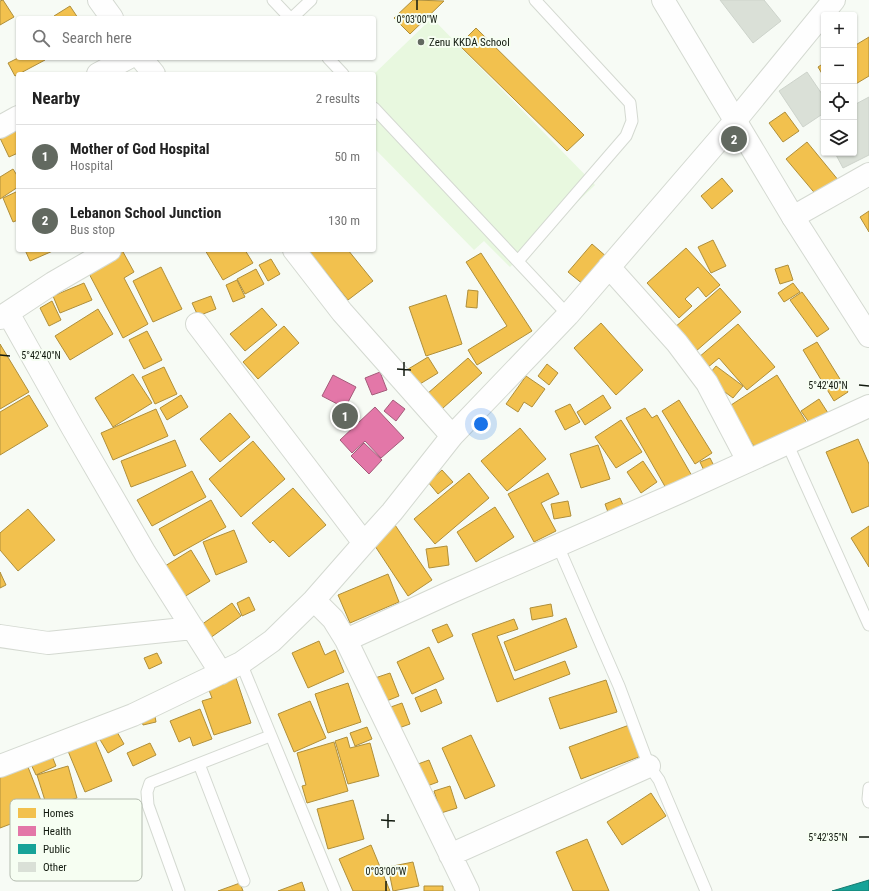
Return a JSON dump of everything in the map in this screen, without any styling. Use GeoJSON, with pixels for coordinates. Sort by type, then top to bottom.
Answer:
{"type":"FeatureCollection","features":[{"type":"Feature","properties":{"kind":"street"},"geometry":{"type":"LineString","coordinates":[[99,0],[111,16]]}},
{"type":"Feature","properties":{"kind":"street"},"geometry":{"type":"LineString","coordinates":[[663,0],[735,121],[869,336]]}},
{"type":"Feature","properties":{"kind":"street"},"geometry":{"type":"LineString","coordinates":[[0,766],[133,715],[241,663],[272,641],[314,600],[392,512],[452,436],[568,315],[735,121],[834,0]]}},
{"type":"Feature","properties":{"kind":"street"},"geometry":{"type":"LineString","coordinates":[[102,72],[124,60]]}},
{"type":"Feature","properties":{"kind":"street"},"geometry":{"type":"LineString","coordinates":[[143,60],[152,72]]}},
{"type":"Feature","properties":{"kind":"street"},"geometry":{"type":"LineString","coordinates":[[0,127],[16,118]]}},
{"type":"Feature","properties":{"kind":"street"},"geometry":{"type":"LineString","coordinates":[[794,217],[869,174]]}},
{"type":"Feature","properties":{"kind":"street"},"geometry":{"type":"LineString","coordinates":[[107,252],[4,315],[142,546],[221,673]]}},
{"type":"Feature","properties":{"kind":"street"},"geometry":{"type":"LineString","coordinates":[[296,252],[342,312],[452,436]]}},
{"type":"Feature","properties":{"kind":"street"},"geometry":{"type":"LineString","coordinates":[[609,267],[677,343],[707,383],[748,461]]}},
{"type":"Feature","properties":{"kind":"street"},"geometry":{"type":"LineString","coordinates":[[197,324],[364,543]]}},
{"type":"Feature","properties":{"kind":"street"},"geometry":{"type":"LineString","coordinates":[[346,640],[869,406]]}},
{"type":"Feature","properties":{"kind":"street"},"geometry":{"type":"LineString","coordinates":[[314,600],[333,619],[346,640],[468,891]]}},
{"type":"Feature","properties":{"kind":"street"},"geometry":{"type":"LineString","coordinates":[[0,636],[48,643],[193,628]]}},
{"type":"Feature","properties":{"kind":"street"},"geometry":{"type":"LineString","coordinates":[[450,855],[649,766]]}},
{"type":"Feature","properties":{"kind":"lane"},"geometry":{"type":"LineString","coordinates":[[273,0],[289,16]]}},
{"type":"Feature","properties":{"kind":"lane"},"geometry":{"type":"LineString","coordinates":[[293,16],[312,0]]}},
{"type":"Feature","properties":{"kind":"lane"},"geometry":{"type":"LineString","coordinates":[[518,261],[626,136],[632,121],[630,103],[535,0]]}},
{"type":"Feature","properties":{"kind":"lane"},"geometry":{"type":"LineString","coordinates":[[330,60],[341,72]]}},
{"type":"Feature","properties":{"kind":"lane"},"geometry":{"type":"LineString","coordinates":[[376,110],[568,315]]}},
{"type":"Feature","properties":{"kind":"lane"},"geometry":{"type":"LineString","coordinates":[[787,443],[869,625]]}},
{"type":"Feature","properties":{"kind":"lane"},"geometry":{"type":"LineString","coordinates":[[558,546],[619,686],[649,766],[659,780],[706,891]]}},
{"type":"Feature","properties":{"kind":"lane"},"geometry":{"type":"LineString","coordinates":[[241,663],[335,891]]}},
{"type":"Feature","properties":{"kind":"lane"},"geometry":{"type":"LineString","coordinates":[[178,891],[148,805],[147,792],[150,783],[270,736]]}},
{"type":"Feature","properties":{"kind":"lane"},"geometry":{"type":"LineString","coordinates":[[199,764],[244,881]]}},
{"type":"Feature","properties":{"kind":"lane"},"geometry":{"type":"LineString","coordinates":[[869,788],[869,802]]}},
{"type":"Feature","properties":{"kind":"green space"},"geometry":{"type":"Polygon","coordinates":[[[432,18],[595,185],[510,267],[484,241],[474,250],[376,150],[376,72],[432,18]]]}},
{"type":"Feature","properties":{"kind":"building: Homes"},"geometry":{"type":"Polygon","coordinates":[[[3,0],[14,17],[0,25],[0,1],[3,0]]]}},
{"type":"Feature","properties":{"kind":"building: Homes"},"geometry":{"type":"Polygon","coordinates":[[[413,0],[444,1],[410,34],[394,18],[413,0]]]}},
{"type":"Feature","properties":{"kind":"building: Homes"},"geometry":{"type":"Polygon","coordinates":[[[70,6],[77,16],[54,16],[70,6]]]}},
{"type":"Feature","properties":{"kind":"building: Homes"},"geometry":{"type":"Polygon","coordinates":[[[476,28],[584,135],[567,151],[459,45],[476,28]]]}},
{"type":"Feature","properties":{"kind":"building: Homes"},"geometry":{"type":"Polygon","coordinates":[[[869,37],[869,76],[857,83],[857,48],[857,44],[869,37]]]}},
{"type":"Feature","properties":{"kind":"building: Homes"},"geometry":{"type":"Polygon","coordinates":[[[16,59],[45,60],[22,72],[16,72],[15,76],[8,63],[16,59]]]}},
{"type":"Feature","properties":{"kind":"building: Homes"},"geometry":{"type":"Polygon","coordinates":[[[821,65],[821,72],[818,67],[821,65]]]}},
{"type":"Feature","properties":{"kind":"building: Homes"},"geometry":{"type":"Polygon","coordinates":[[[785,112],[799,131],[783,142],[769,123],[785,112]]]}},
{"type":"Feature","properties":{"kind":"building: Homes"},"geometry":{"type":"Polygon","coordinates":[[[16,131],[16,154],[9,157],[0,138],[16,131]]]}},
{"type":"Feature","properties":{"kind":"building: Homes"},"geometry":{"type":"Polygon","coordinates":[[[807,142],[839,181],[818,197],[786,159],[807,142]]]}},
{"type":"Feature","properties":{"kind":"building: Homes"},"geometry":{"type":"Polygon","coordinates":[[[13,169],[16,174],[16,188],[0,199],[0,177],[13,169]]]}},
{"type":"Feature","properties":{"kind":"building: Homes"},"geometry":{"type":"Polygon","coordinates":[[[722,178],[733,191],[712,209],[701,196],[722,178]]]}},
{"type":"Feature","properties":{"kind":"building: Homes"},"geometry":{"type":"Polygon","coordinates":[[[16,192],[16,221],[13,222],[3,198],[16,192]]]}},
{"type":"Feature","properties":{"kind":"building: Homes"},"geometry":{"type":"Polygon","coordinates":[[[869,211],[869,232],[860,217],[869,211]]]}},
{"type":"Feature","properties":{"kind":"building: Homes"},"geometry":{"type":"Polygon","coordinates":[[[713,240],[726,266],[711,273],[698,247],[713,240]]]}},
{"type":"Feature","properties":{"kind":"building: Homes"},"geometry":{"type":"Polygon","coordinates":[[[592,244],[608,258],[584,285],[568,272],[592,244]]]}},
{"type":"Feature","properties":{"kind":"building: Homes"},"geometry":{"type":"Polygon","coordinates":[[[686,248],[720,285],[706,297],[698,287],[685,299],[692,306],[679,318],[647,283],[686,248]]]}},
{"type":"Feature","properties":{"kind":"building: Homes"},"geometry":{"type":"Polygon","coordinates":[[[26,252],[50,252],[30,261],[26,252]]]}},
{"type":"Feature","properties":{"kind":"building: Homes"},"geometry":{"type":"Polygon","coordinates":[[[116,252],[123,252],[134,272],[124,278],[148,324],[123,338],[86,268],[116,252]]]}},
{"type":"Feature","properties":{"kind":"building: Homes"},"geometry":{"type":"Polygon","coordinates":[[[206,252],[246,252],[253,263],[223,280],[206,252]]]}},
{"type":"Feature","properties":{"kind":"building: Homes"},"geometry":{"type":"Polygon","coordinates":[[[310,252],[350,252],[373,281],[348,300],[310,252]]]}},
{"type":"Feature","properties":{"kind":"building: Homes"},"geometry":{"type":"Polygon","coordinates":[[[481,253],[532,331],[477,365],[468,350],[507,326],[466,262],[481,253]]]}},
{"type":"Feature","properties":{"kind":"building: Homes"},"geometry":{"type":"Polygon","coordinates":[[[271,259],[280,274],[268,281],[259,265],[271,259]]]}},
{"type":"Feature","properties":{"kind":"building: Homes"},"geometry":{"type":"Polygon","coordinates":[[[788,265],[793,280],[780,284],[775,269],[788,265]]]}},
{"type":"Feature","properties":{"kind":"building: Homes"},"geometry":{"type":"Polygon","coordinates":[[[161,267],[182,309],[153,322],[133,281],[161,267]]]}},
{"type":"Feature","properties":{"kind":"building: Homes"},"geometry":{"type":"Polygon","coordinates":[[[256,269],[264,284],[245,294],[237,279],[256,269]]]}},
{"type":"Feature","properties":{"kind":"building: Homes"},"geometry":{"type":"Polygon","coordinates":[[[237,280],[245,297],[233,302],[226,285],[237,280]]]}},
{"type":"Feature","properties":{"kind":"building: Homes"},"geometry":{"type":"Polygon","coordinates":[[[84,283],[92,300],[60,313],[53,296],[84,283]]]}},
{"type":"Feature","properties":{"kind":"building: Homes"},"geometry":{"type":"Polygon","coordinates":[[[793,283],[800,292],[784,302],[778,293],[793,283]]]}},
{"type":"Feature","properties":{"kind":"building: Homes"},"geometry":{"type":"Polygon","coordinates":[[[720,288],[741,312],[695,352],[674,328],[720,288]]]}},
{"type":"Feature","properties":{"kind":"building: Homes"},"geometry":{"type":"Polygon","coordinates":[[[468,290],[478,291],[477,308],[466,307],[468,290]]]}},
{"type":"Feature","properties":{"kind":"building: Homes"},"geometry":{"type":"Polygon","coordinates":[[[802,292],[829,329],[817,337],[790,300],[802,292]]]}},
{"type":"Feature","properties":{"kind":"building: Homes"},"geometry":{"type":"Polygon","coordinates":[[[446,295],[462,344],[426,356],[409,307],[446,295]]]}},
{"type":"Feature","properties":{"kind":"building: Homes"},"geometry":{"type":"Polygon","coordinates":[[[211,296],[216,309],[198,316],[192,303],[211,296]]]}},
{"type":"Feature","properties":{"kind":"building: Homes"},"geometry":{"type":"Polygon","coordinates":[[[52,301],[61,320],[49,326],[40,308],[52,301]]]}},
{"type":"Feature","properties":{"kind":"building: Homes"},"geometry":{"type":"Polygon","coordinates":[[[262,308],[277,325],[245,351],[230,334],[262,308]]]}},
{"type":"Feature","properties":{"kind":"building: Homes"},"geometry":{"type":"Polygon","coordinates":[[[98,309],[113,334],[70,360],[55,336],[98,309]]]}},
{"type":"Feature","properties":{"kind":"building: Homes"},"geometry":{"type":"Polygon","coordinates":[[[601,323],[643,370],[616,395],[574,348],[601,323]]]}},
{"type":"Feature","properties":{"kind":"building: Homes"},"geometry":{"type":"Polygon","coordinates":[[[738,324],[775,367],[747,390],[719,358],[701,373],[692,363],[738,324]]]}},
{"type":"Feature","properties":{"kind":"building: Homes"},"geometry":{"type":"Polygon","coordinates":[[[284,326],[299,343],[258,379],[243,362],[284,326]]]}},
{"type":"Feature","properties":{"kind":"building: Homes"},"geometry":{"type":"Polygon","coordinates":[[[147,331],[162,360],[144,369],[129,340],[147,331]]]}},
{"type":"Feature","properties":{"kind":"building: Homes"},"geometry":{"type":"Polygon","coordinates":[[[817,342],[848,392],[834,401],[803,350],[817,342]]]}},
{"type":"Feature","properties":{"kind":"building: Homes"},"geometry":{"type":"Polygon","coordinates":[[[0,344],[29,392],[0,409],[0,344]]]}},
{"type":"Feature","properties":{"kind":"building: Homes"},"geometry":{"type":"Polygon","coordinates":[[[428,357],[438,373],[415,387],[405,371],[428,357]]]}},
{"type":"Feature","properties":{"kind":"building: Homes"},"geometry":{"type":"Polygon","coordinates":[[[468,358],[482,373],[433,417],[419,401],[468,358]]]}},
{"type":"Feature","properties":{"kind":"building: Homes"},"geometry":{"type":"Polygon","coordinates":[[[547,364],[558,373],[549,385],[538,376],[547,364]]]}},
{"type":"Feature","properties":{"kind":"building: Homes"},"geometry":{"type":"Polygon","coordinates":[[[716,366],[743,386],[733,398],[706,378],[716,366]]]}},
{"type":"Feature","properties":{"kind":"building: Homes"},"geometry":{"type":"Polygon","coordinates":[[[164,367],[177,394],[155,404],[142,377],[164,367]]]}},
{"type":"Feature","properties":{"kind":"building: Homes"},"geometry":{"type":"Polygon","coordinates":[[[133,374],[152,403],[113,427],[95,398],[133,374]]]}},
{"type":"Feature","properties":{"kind":"building: Homes"},"geometry":{"type":"Polygon","coordinates":[[[777,375],[807,423],[759,454],[728,407],[777,375]]]}},
{"type":"Feature","properties":{"kind":"building: Homes"},"geometry":{"type":"Polygon","coordinates":[[[526,376],[545,389],[532,407],[524,402],[518,412],[506,404],[526,376]]]}},
{"type":"Feature","properties":{"kind":"building: Homes"},"geometry":{"type":"Polygon","coordinates":[[[29,395],[48,426],[0,455],[0,412],[29,395]]]}},
{"type":"Feature","properties":{"kind":"building: Homes"},"geometry":{"type":"Polygon","coordinates":[[[181,395],[188,407],[167,420],[160,408],[181,395]]]}},
{"type":"Feature","properties":{"kind":"building: Homes"},"geometry":{"type":"Polygon","coordinates":[[[603,395],[611,408],[585,425],[577,412],[603,395]]]}},
{"type":"Feature","properties":{"kind":"building: Homes"},"geometry":{"type":"Polygon","coordinates":[[[819,399],[828,413],[811,425],[801,411],[819,399]]]}},
{"type":"Feature","properties":{"kind":"building: Homes"},"geometry":{"type":"Polygon","coordinates":[[[679,400],[712,453],[695,464],[662,411],[679,400]]]}},
{"type":"Feature","properties":{"kind":"building: Homes"},"geometry":{"type":"Polygon","coordinates":[[[570,404],[580,422],[565,430],[555,411],[570,404]]]}},
{"type":"Feature","properties":{"kind":"building: Homes"},"geometry":{"type":"Polygon","coordinates":[[[645,408],[652,418],[657,415],[692,476],[667,490],[626,418],[645,408]]]}},
{"type":"Feature","properties":{"kind":"building: Homes"},"geometry":{"type":"Polygon","coordinates":[[[156,409],[168,436],[113,460],[101,433],[156,409]]]}},
{"type":"Feature","properties":{"kind":"building: Homes"},"geometry":{"type":"Polygon","coordinates":[[[230,413],[250,437],[220,462],[200,439],[230,413]]]}},
{"type":"Feature","properties":{"kind":"building: Homes"},"geometry":{"type":"Polygon","coordinates":[[[621,420],[642,452],[616,468],[595,437],[621,420]]]}},
{"type":"Feature","properties":{"kind":"building: Homes"},"geometry":{"type":"Polygon","coordinates":[[[520,428],[546,459],[507,491],[481,461],[520,428]]]}},
{"type":"Feature","properties":{"kind":"building: Homes"},"geometry":{"type":"Polygon","coordinates":[[[858,439],[869,464],[869,506],[852,513],[826,452],[858,439]]]}},
{"type":"Feature","properties":{"kind":"building: Homes"},"geometry":{"type":"Polygon","coordinates":[[[175,440],[186,466],[131,487],[121,461],[175,440]]]}},
{"type":"Feature","properties":{"kind":"building: Homes"},"geometry":{"type":"Polygon","coordinates":[[[253,441],[285,479],[241,517],[209,479],[253,441]]]}},
{"type":"Feature","properties":{"kind":"building: Homes"},"geometry":{"type":"Polygon","coordinates":[[[598,445],[610,479],[581,488],[570,454],[598,445]]]}},
{"type":"Feature","properties":{"kind":"building: Homes"},"geometry":{"type":"Polygon","coordinates":[[[710,458],[717,472],[707,477],[700,462],[710,458]]]}},
{"type":"Feature","properties":{"kind":"building: Homes"},"geometry":{"type":"Polygon","coordinates":[[[643,461],[657,482],[641,493],[627,472],[643,461]]]}},
{"type":"Feature","properties":{"kind":"building: Homes"},"geometry":{"type":"Polygon","coordinates":[[[442,470],[453,482],[438,494],[428,482],[442,470]]]}},
{"type":"Feature","properties":{"kind":"building: Homes"},"geometry":{"type":"Polygon","coordinates":[[[192,471],[206,497],[152,526],[137,500],[192,471]]]}},
{"type":"Feature","properties":{"kind":"building: Homes"},"geometry":{"type":"Polygon","coordinates":[[[469,473],[489,498],[435,544],[414,519],[469,473]]]}},
{"type":"Feature","properties":{"kind":"building: Homes"},"geometry":{"type":"Polygon","coordinates":[[[548,473],[559,494],[541,503],[556,531],[534,542],[508,494],[548,473]]]}},
{"type":"Feature","properties":{"kind":"building: Homes"},"geometry":{"type":"Polygon","coordinates":[[[293,488],[326,525],[289,557],[273,540],[270,543],[252,523],[293,488]]]}},
{"type":"Feature","properties":{"kind":"building: Homes"},"geometry":{"type":"Polygon","coordinates":[[[620,498],[625,510],[609,515],[605,504],[620,498]]]}},
{"type":"Feature","properties":{"kind":"building: Homes"},"geometry":{"type":"Polygon","coordinates":[[[211,500],[226,527],[174,556],[159,529],[211,500]]]}},
{"type":"Feature","properties":{"kind":"building: Homes"},"geometry":{"type":"Polygon","coordinates":[[[568,501],[571,516],[554,519],[551,504],[568,501]]]}},
{"type":"Feature","properties":{"kind":"building: Homes"},"geometry":{"type":"Polygon","coordinates":[[[495,507],[514,537],[476,562],[457,532],[495,507]]]}},
{"type":"Feature","properties":{"kind":"building: Homes"},"geometry":{"type":"Polygon","coordinates":[[[28,509],[55,540],[18,571],[0,550],[0,533],[28,509]]]}},
{"type":"Feature","properties":{"kind":"building: Homes"},"geometry":{"type":"Polygon","coordinates":[[[395,525],[432,580],[408,596],[371,540],[395,525]]]}},
{"type":"Feature","properties":{"kind":"building: Homes"},"geometry":{"type":"Polygon","coordinates":[[[869,526],[869,567],[851,538],[869,526]]]}},
{"type":"Feature","properties":{"kind":"building: Homes"},"geometry":{"type":"Polygon","coordinates":[[[234,530],[247,562],[216,575],[203,542],[234,530]]]}},
{"type":"Feature","properties":{"kind":"building: Homes"},"geometry":{"type":"Polygon","coordinates":[[[447,546],[449,565],[429,568],[426,549],[447,546]]]}},
{"type":"Feature","properties":{"kind":"building: Homes"},"geometry":{"type":"Polygon","coordinates":[[[191,550],[210,581],[184,597],[165,566],[191,550]]]}},
{"type":"Feature","properties":{"kind":"building: Homes"},"geometry":{"type":"Polygon","coordinates":[[[0,572],[6,585],[0,588],[0,572]]]}},
{"type":"Feature","properties":{"kind":"building: Homes"},"geometry":{"type":"Polygon","coordinates":[[[388,574],[399,602],[350,623],[338,595],[388,574]]]}},
{"type":"Feature","properties":{"kind":"building: Homes"},"geometry":{"type":"Polygon","coordinates":[[[249,597],[255,610],[242,616],[237,603],[249,597]]]}},
{"type":"Feature","properties":{"kind":"building: Homes"},"geometry":{"type":"Polygon","coordinates":[[[232,603],[241,616],[203,643],[194,630],[232,603]]]}},
{"type":"Feature","properties":{"kind":"building: Homes"},"geometry":{"type":"Polygon","coordinates":[[[551,604],[553,616],[532,620],[530,608],[551,604]]]}},
{"type":"Feature","properties":{"kind":"building: Homes"},"geometry":{"type":"Polygon","coordinates":[[[566,618],[577,647],[515,671],[504,642],[566,618]]]}},
{"type":"Feature","properties":{"kind":"building: Homes"},"geometry":{"type":"Polygon","coordinates":[[[514,619],[518,629],[497,636],[514,680],[565,661],[570,674],[497,702],[472,634],[514,619]]]}},
{"type":"Feature","properties":{"kind":"building: Homes"},"geometry":{"type":"Polygon","coordinates":[[[447,624],[453,636],[438,643],[432,630],[447,624]]]}},
{"type":"Feature","properties":{"kind":"building: Homes"},"geometry":{"type":"Polygon","coordinates":[[[319,641],[325,655],[335,650],[344,672],[308,688],[292,653],[319,641]]]}},
{"type":"Feature","properties":{"kind":"building: Homes"},"geometry":{"type":"Polygon","coordinates":[[[429,647],[444,679],[412,694],[397,662],[429,647]]]}},
{"type":"Feature","properties":{"kind":"building: Homes"},"geometry":{"type":"Polygon","coordinates":[[[157,653],[162,663],[149,669],[144,658],[157,653]]]}},
{"type":"Feature","properties":{"kind":"building: Homes"},"geometry":{"type":"Polygon","coordinates":[[[390,673],[399,696],[384,702],[375,678],[390,673]]]}},
{"type":"Feature","properties":{"kind":"building: Homes"},"geometry":{"type":"Polygon","coordinates":[[[235,675],[251,723],[214,735],[202,701],[212,698],[207,685],[235,675]]]}},
{"type":"Feature","properties":{"kind":"building: Homes"},"geometry":{"type":"Polygon","coordinates":[[[606,680],[617,712],[560,729],[549,698],[606,680]]]}},
{"type":"Feature","properties":{"kind":"building: Homes"},"geometry":{"type":"Polygon","coordinates":[[[348,683],[361,722],[328,733],[315,694],[348,683]]]}},
{"type":"Feature","properties":{"kind":"building: Homes"},"geometry":{"type":"Polygon","coordinates":[[[436,689],[442,703],[421,712],[415,698],[436,689]]]}},
{"type":"Feature","properties":{"kind":"building: Homes"},"geometry":{"type":"Polygon","coordinates":[[[310,701],[326,738],[294,752],[278,714],[310,701]]]}},
{"type":"Feature","properties":{"kind":"building: Homes"},"geometry":{"type":"Polygon","coordinates":[[[402,703],[410,724],[396,729],[388,708],[402,703]]]}},
{"type":"Feature","properties":{"kind":"building: Homes"},"geometry":{"type":"Polygon","coordinates":[[[153,705],[156,722],[143,725],[139,708],[153,705]]]}},
{"type":"Feature","properties":{"kind":"building: Homes"},"geometry":{"type":"Polygon","coordinates":[[[200,709],[212,739],[193,746],[190,737],[179,742],[170,721],[200,709]]]}},
{"type":"Feature","properties":{"kind":"building: Homes"},"geometry":{"type":"Polygon","coordinates":[[[109,718],[124,744],[108,753],[93,728],[109,718]]]}},
{"type":"Feature","properties":{"kind":"building: Homes"},"geometry":{"type":"Polygon","coordinates":[[[632,724],[644,755],[581,779],[569,747],[632,724]]]}},
{"type":"Feature","properties":{"kind":"building: Homes"},"geometry":{"type":"Polygon","coordinates":[[[367,727],[372,739],[355,746],[350,733],[367,727]]]}},
{"type":"Feature","properties":{"kind":"building: Homes"},"geometry":{"type":"Polygon","coordinates":[[[90,728],[112,781],[85,792],[63,739],[90,728]]]}},
{"type":"Feature","properties":{"kind":"building: Homes"},"geometry":{"type":"Polygon","coordinates":[[[471,735],[495,786],[465,799],[442,748],[471,735]]]}},
{"type":"Feature","properties":{"kind":"building: Homes"},"geometry":{"type":"Polygon","coordinates":[[[347,737],[350,748],[370,743],[379,776],[348,784],[335,741],[347,737]]]}},
{"type":"Feature","properties":{"kind":"building: Homes"},"geometry":{"type":"Polygon","coordinates":[[[334,742],[348,791],[307,803],[302,786],[306,785],[297,753],[334,742]]]}},
{"type":"Feature","properties":{"kind":"building: Homes"},"geometry":{"type":"Polygon","coordinates":[[[150,743],[156,755],[133,766],[127,753],[150,743]]]}},
{"type":"Feature","properties":{"kind":"building: Homes"},"geometry":{"type":"Polygon","coordinates":[[[50,751],[56,766],[36,775],[29,760],[50,751]]]}},
{"type":"Feature","properties":{"kind":"building: Homes"},"geometry":{"type":"Polygon","coordinates":[[[429,760],[438,782],[427,786],[418,764],[429,760]]]}},
{"type":"Feature","properties":{"kind":"building: Homes"},"geometry":{"type":"Polygon","coordinates":[[[68,766],[77,798],[44,799],[37,775],[68,766]]]}},
{"type":"Feature","properties":{"kind":"building: Homes"},"geometry":{"type":"Polygon","coordinates":[[[28,767],[40,799],[10,799],[10,824],[0,828],[0,777],[28,767]]]}},
{"type":"Feature","properties":{"kind":"building: Homes"},"geometry":{"type":"Polygon","coordinates":[[[450,786],[457,808],[441,813],[434,791],[450,786]]]}},
{"type":"Feature","properties":{"kind":"building: Homes"},"geometry":{"type":"Polygon","coordinates":[[[651,793],[666,816],[622,845],[607,822],[651,793]]]}},
{"type":"Feature","properties":{"kind":"building: Homes"},"geometry":{"type":"Polygon","coordinates":[[[353,800],[364,839],[328,849],[317,809],[353,800]]]}},
{"type":"Feature","properties":{"kind":"building: Homes"},"geometry":{"type":"Polygon","coordinates":[[[587,839],[609,891],[573,891],[556,852],[587,839]]]}},
{"type":"Feature","properties":{"kind":"building: Homes"},"geometry":{"type":"Polygon","coordinates":[[[371,845],[390,891],[353,891],[339,859],[371,845]]]}},
{"type":"Feature","properties":{"kind":"building: Homes"},"geometry":{"type":"Polygon","coordinates":[[[413,862],[419,886],[393,891],[388,867],[413,862]]]}},
{"type":"Feature","properties":{"kind":"building: Homes"},"geometry":{"type":"Polygon","coordinates":[[[302,882],[305,891],[278,891],[302,882]]]}},
{"type":"Feature","properties":{"kind":"building: Homes"},"geometry":{"type":"Polygon","coordinates":[[[240,883],[243,891],[218,891],[240,883]]]}},
{"type":"Feature","properties":{"kind":"building: Homes"},"geometry":{"type":"Polygon","coordinates":[[[424,886],[443,886],[443,891],[424,891],[424,886]]]}},
{"type":"Feature","properties":{"kind":"building: Health"},"geometry":{"type":"Polygon","coordinates":[[[380,372],[387,390],[372,395],[365,378],[380,372]]]}},
{"type":"Feature","properties":{"kind":"building: Health"},"geometry":{"type":"Polygon","coordinates":[[[333,375],[356,387],[345,408],[322,396],[333,375]]]}},
{"type":"Feature","properties":{"kind":"building: Health"},"geometry":{"type":"Polygon","coordinates":[[[393,400],[405,409],[396,421],[384,411],[393,400]]]}},
{"type":"Feature","properties":{"kind":"building: Health"},"geometry":{"type":"Polygon","coordinates":[[[375,407],[404,438],[381,458],[365,441],[352,453],[340,440],[375,407]]]}},
{"type":"Feature","properties":{"kind":"building: Health"},"geometry":{"type":"Polygon","coordinates":[[[364,443],[382,460],[369,474],[351,456],[364,443]]]}},
{"type":"Feature","properties":{"kind":"building: Public"},"geometry":{"type":"Polygon","coordinates":[[[869,880],[869,891],[832,891],[869,880]]]}},
{"type":"Feature","properties":{"kind":"building: Other"},"geometry":{"type":"Polygon","coordinates":[[[720,0],[764,0],[781,21],[753,43],[720,0]]]}},
{"type":"Feature","properties":{"kind":"building: Other"},"geometry":{"type":"Polygon","coordinates":[[[807,72],[821,93],[821,115],[803,127],[779,91],[807,72]]]}},
{"type":"Feature","properties":{"kind":"building: Other"},"geometry":{"type":"Polygon","coordinates":[[[869,97],[869,155],[843,168],[837,156],[857,156],[857,103],[869,97]]]}},
{"type":"Feature","properties":{"kind":"place","name":"Zenu KKDA School"},"geometry":{"type":"Point","coordinates":[421,42]}},
{"type":"Feature","properties":{"kind":"place","name":"Lebanon School Junction"},"geometry":{"type":"Point","coordinates":[734,139]}},
{"type":"Feature","properties":{"kind":"place","name":"Mother of God Hospital"},"geometry":{"type":"Point","coordinates":[345,416]}}]}
